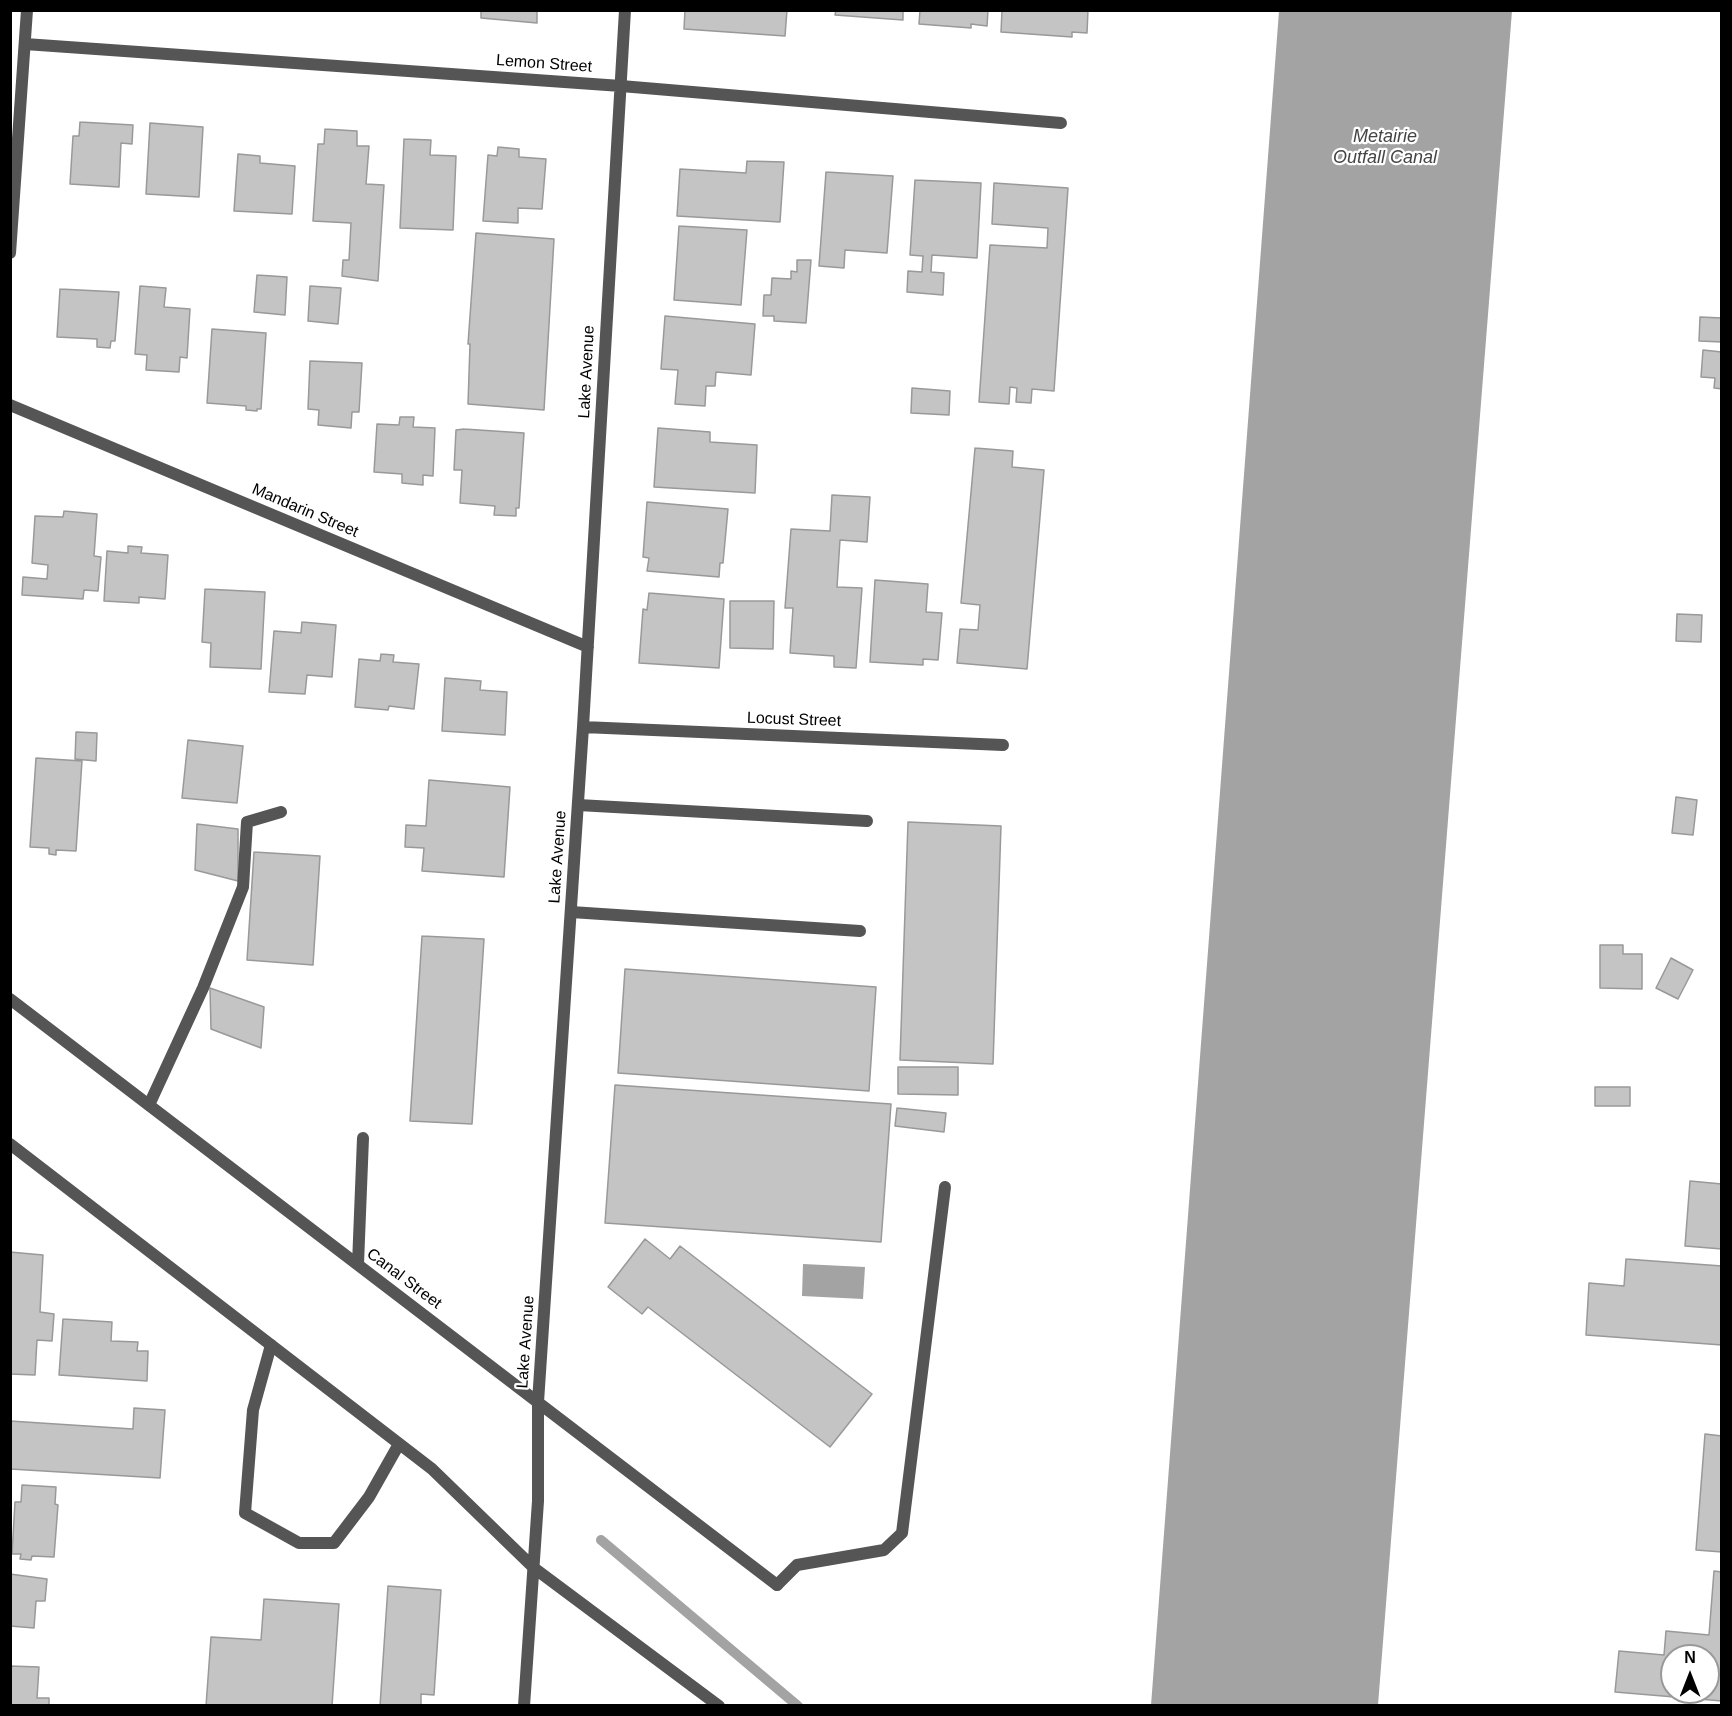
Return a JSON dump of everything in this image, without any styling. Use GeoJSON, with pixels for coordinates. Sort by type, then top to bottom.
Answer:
{"type":"FeatureCollection","features":[{"type":"Feature","properties":{"kind":"street"},"geometry":{"type":"LineString","coordinates":[[10,253],[27,10]]}},
{"type":"Feature","properties":{"kind":"street","name":"Lake Avenue"},"geometry":{"type":"LineString","coordinates":[[524,1706],[538,1501],[538,1402],[588,647],[625,10]]}},
{"type":"Feature","properties":{"kind":"street","name":"Lemon Street"},"geometry":{"type":"LineString","coordinates":[[25,44],[621,86],[1060,123]]}},
{"type":"Feature","properties":{"kind":"street","name":"Mandarin Street"},"geometry":{"type":"LineString","coordinates":[[10,405],[588,647]]}},
{"type":"Feature","properties":{"kind":"street","name":"Locust Street"},"geometry":{"type":"LineString","coordinates":[[583,727],[1003,745]]}},
{"type":"Feature","properties":{"kind":"street"},"geometry":{"type":"LineString","coordinates":[[578,804],[867,821]]}},
{"type":"Feature","properties":{"kind":"street"},"geometry":{"type":"LineString","coordinates":[[149,1105],[203,988],[243,887],[247,822],[281,812]]}},
{"type":"Feature","properties":{"kind":"street"},"geometry":{"type":"LineString","coordinates":[[571,912],[860,931]]}},
{"type":"Feature","properties":{"kind":"street","name":"Canal Street"},"geometry":{"type":"LineString","coordinates":[[10,999],[777,1585],[797,1565],[884,1550],[902,1533],[945,1187]]}},
{"type":"Feature","properties":{"kind":"street"},"geometry":{"type":"LineString","coordinates":[[358,1264],[363,1138]]}},
{"type":"Feature","properties":{"kind":"street"},"geometry":{"type":"LineString","coordinates":[[10,1144],[432,1469],[534,1569],[720,1706]]}},
{"type":"Feature","properties":{"kind":"street"},"geometry":{"type":"LineString","coordinates":[[271,1345],[253,1410],[245,1514],[298,1543],[334,1543],[369,1497],[399,1444]]}},
{"type":"Feature","properties":{"kind":"water","name":"Metairie Outfall Canal"},"geometry":{"type":"Polygon","coordinates":[[[1279,11],[1512,11],[1378,1705],[1151,1705],[1279,11]]]}},
{"type":"Feature","properties":{"kind":"water"},"geometry":{"type":"Polygon","coordinates":[[[803,1264],[865,1267],[863,1299],[802,1296],[803,1264]]]}},
{"type":"Feature","properties":{"kind":"building"},"geometry":{"type":"Polygon","coordinates":[[[481,10],[537,10],[537,23],[481,18],[481,10]]]}},
{"type":"Feature","properties":{"kind":"building"},"geometry":{"type":"Polygon","coordinates":[[[685,10],[787,10],[785,36],[684,29],[685,10]]]}},
{"type":"Feature","properties":{"kind":"building"},"geometry":{"type":"Polygon","coordinates":[[[836,10],[903,10],[903,20],[835,15],[836,10]]]}},
{"type":"Feature","properties":{"kind":"building"},"geometry":{"type":"Polygon","coordinates":[[[920,10],[988,10],[987,26],[971,24],[971,28],[919,24],[920,10]]]}},
{"type":"Feature","properties":{"kind":"building"},"geometry":{"type":"Polygon","coordinates":[[[1002,10],[1088,10],[1087,33],[1072,32],[1072,37],[1001,32],[1002,10]]]}},
{"type":"Feature","properties":{"kind":"building"},"geometry":{"type":"Polygon","coordinates":[[[80,122],[133,125],[132,144],[121,143],[119,187],[70,184],[73,136],[79,136],[80,122]]]}},
{"type":"Feature","properties":{"kind":"building"},"geometry":{"type":"Polygon","coordinates":[[[150,123],[203,127],[199,197],[146,194],[150,123]]]}},
{"type":"Feature","properties":{"kind":"building"},"geometry":{"type":"Polygon","coordinates":[[[325,129],[357,131],[357,146],[369,146],[366,184],[384,185],[378,281],[342,276],[343,260],[349,260],[351,223],[313,221],[318,144],[324,144],[325,129]]]}},
{"type":"Feature","properties":{"kind":"building"},"geometry":{"type":"Polygon","coordinates":[[[404,139],[431,140],[430,155],[456,156],[453,230],[400,228],[404,139]]]}},
{"type":"Feature","properties":{"kind":"building"},"geometry":{"type":"Polygon","coordinates":[[[498,147],[519,149],[519,157],[546,159],[542,209],[518,208],[518,223],[483,221],[488,155],[497,156],[498,147]]]}},
{"type":"Feature","properties":{"kind":"building"},"geometry":{"type":"Polygon","coordinates":[[[238,154],[260,156],[260,163],[295,166],[292,214],[234,211],[238,154]]]}},
{"type":"Feature","properties":{"kind":"building"},"geometry":{"type":"Polygon","coordinates":[[[747,161],[784,162],[780,222],[677,216],[680,169],[746,173],[747,161]]]}},
{"type":"Feature","properties":{"kind":"building"},"geometry":{"type":"Polygon","coordinates":[[[826,172],[893,176],[887,253],[845,250],[844,268],[819,266],[826,172]]]}},
{"type":"Feature","properties":{"kind":"building"},"geometry":{"type":"Polygon","coordinates":[[[915,180],[981,183],[977,258],[932,255],[931,272],[944,273],[943,295],[907,292],[908,271],[922,272],[923,256],[910,255],[915,180]]]}},
{"type":"Feature","properties":{"kind":"building"},"geometry":{"type":"Polygon","coordinates":[[[994,183],[1068,188],[1054,391],[1032,389],[1031,403],[1016,402],[1017,388],[1010,387],[1009,404],[979,402],[990,245],[1047,248],[1048,228],[992,224],[994,183]]]}},
{"type":"Feature","properties":{"kind":"building"},"geometry":{"type":"Polygon","coordinates":[[[679,226],[747,230],[741,305],[674,300],[679,226]]]}},
{"type":"Feature","properties":{"kind":"building"},"geometry":{"type":"Polygon","coordinates":[[[476,233],[554,239],[544,410],[468,404],[470,344],[468,344],[476,233]]]}},
{"type":"Feature","properties":{"kind":"building"},"geometry":{"type":"Polygon","coordinates":[[[797,260],[811,260],[806,323],[774,321],[774,316],[763,316],[764,295],[771,295],[772,278],[791,279],[791,271],[797,272],[797,260]]]}},
{"type":"Feature","properties":{"kind":"building"},"geometry":{"type":"Polygon","coordinates":[[[257,275],[287,277],[285,315],[254,312],[257,275]]]}},
{"type":"Feature","properties":{"kind":"building"},"geometry":{"type":"Polygon","coordinates":[[[140,286],[166,288],[164,307],[190,309],[187,358],[180,357],[179,372],[146,370],[147,355],[135,354],[140,286]]]}},
{"type":"Feature","properties":{"kind":"building"},"geometry":{"type":"Polygon","coordinates":[[[310,286],[341,288],[338,324],[308,321],[310,286]]]}},
{"type":"Feature","properties":{"kind":"building"},"geometry":{"type":"Polygon","coordinates":[[[60,289],[119,292],[115,341],[111,341],[110,348],[97,347],[97,339],[57,337],[60,289]]]}},
{"type":"Feature","properties":{"kind":"building"},"geometry":{"type":"Polygon","coordinates":[[[665,316],[755,324],[751,375],[716,372],[715,386],[706,386],[705,406],[675,404],[678,370],[661,369],[665,316]]]}},
{"type":"Feature","properties":{"kind":"building"},"geometry":{"type":"Polygon","coordinates":[[[1700,317],[1722,318],[1722,342],[1699,341],[1700,317]]]}},
{"type":"Feature","properties":{"kind":"building"},"geometry":{"type":"Polygon","coordinates":[[[212,329],[266,333],[261,409],[246,410],[246,406],[207,403],[212,329]]]}},
{"type":"Feature","properties":{"kind":"building"},"geometry":{"type":"Polygon","coordinates":[[[1703,350],[1722,352],[1722,389],[1714,388],[1715,378],[1701,377],[1703,350]]]}},
{"type":"Feature","properties":{"kind":"building"},"geometry":{"type":"Polygon","coordinates":[[[310,361],[362,363],[359,412],[352,412],[351,428],[318,425],[319,410],[308,409],[310,361]]]}},
{"type":"Feature","properties":{"kind":"building"},"geometry":{"type":"Polygon","coordinates":[[[912,388],[950,391],[949,415],[911,413],[912,388]]]}},
{"type":"Feature","properties":{"kind":"building"},"geometry":{"type":"Polygon","coordinates":[[[400,417],[414,417],[413,427],[435,428],[433,476],[423,475],[423,485],[402,483],[402,474],[374,472],[377,424],[399,425],[400,417]]]}},
{"type":"Feature","properties":{"kind":"building"},"geometry":{"type":"Polygon","coordinates":[[[658,428],[710,432],[710,442],[757,445],[755,493],[654,487],[658,428]]]}},
{"type":"Feature","properties":{"kind":"building"},"geometry":{"type":"Polygon","coordinates":[[[456,430],[524,433],[519,508],[516,508],[516,516],[494,515],[495,506],[460,503],[462,470],[454,470],[456,430]]]}},
{"type":"Feature","properties":{"kind":"building"},"geometry":{"type":"Polygon","coordinates":[[[975,448],[1013,451],[1012,467],[1044,470],[1027,669],[957,663],[960,629],[978,630],[980,605],[961,603],[975,448]]]}},
{"type":"Feature","properties":{"kind":"building"},"geometry":{"type":"Polygon","coordinates":[[[832,495],[870,497],[867,542],[840,540],[837,587],[862,588],[856,668],[834,667],[834,656],[790,653],[793,608],[785,608],[791,529],[830,531],[832,495]]]}},
{"type":"Feature","properties":{"kind":"building"},"geometry":{"type":"Polygon","coordinates":[[[647,502],[728,509],[723,563],[720,563],[719,577],[647,571],[649,558],[643,557],[647,502]]]}},
{"type":"Feature","properties":{"kind":"building"},"geometry":{"type":"Polygon","coordinates":[[[64,511],[97,514],[94,556],[101,557],[98,591],[84,590],[83,599],[22,595],[23,577],[47,579],[48,565],[32,563],[35,516],[63,517],[64,511]]]}},
{"type":"Feature","properties":{"kind":"building"},"geometry":{"type":"Polygon","coordinates":[[[128,546],[142,547],[141,553],[168,555],[165,599],[139,597],[139,603],[104,601],[107,551],[128,553],[128,546]]]}},
{"type":"Feature","properties":{"kind":"building"},"geometry":{"type":"Polygon","coordinates":[[[875,580],[928,584],[926,612],[942,613],[938,660],[923,659],[923,665],[870,662],[875,580]]]}},
{"type":"Feature","properties":{"kind":"building"},"geometry":{"type":"Polygon","coordinates":[[[205,589],[265,592],[261,669],[210,667],[211,643],[202,642],[205,589]]]}},
{"type":"Feature","properties":{"kind":"building"},"geometry":{"type":"Polygon","coordinates":[[[649,593],[724,599],[719,668],[639,663],[643,609],[647,610],[649,593]]]}},
{"type":"Feature","properties":{"kind":"building"},"geometry":{"type":"Polygon","coordinates":[[[730,601],[774,601],[773,649],[730,648],[730,601]]]}},
{"type":"Feature","properties":{"kind":"building"},"geometry":{"type":"Polygon","coordinates":[[[1677,614],[1702,615],[1701,642],[1676,641],[1677,614]]]}},
{"type":"Feature","properties":{"kind":"building"},"geometry":{"type":"Polygon","coordinates":[[[302,622],[336,625],[332,677],[307,675],[305,694],[269,692],[274,631],[301,633],[302,622]]]}},
{"type":"Feature","properties":{"kind":"building"},"geometry":{"type":"Polygon","coordinates":[[[381,654],[394,655],[393,662],[419,664],[414,709],[389,706],[388,710],[355,707],[359,659],[380,661],[381,654]]]}},
{"type":"Feature","properties":{"kind":"building"},"geometry":{"type":"Polygon","coordinates":[[[445,678],[481,681],[480,690],[507,692],[505,735],[442,731],[445,678]]]}},
{"type":"Feature","properties":{"kind":"building"},"geometry":{"type":"Polygon","coordinates":[[[76,732],[97,733],[96,761],[75,759],[76,732]]]}},
{"type":"Feature","properties":{"kind":"building"},"geometry":{"type":"Polygon","coordinates":[[[188,740],[243,746],[237,803],[182,798],[188,740]]]}},
{"type":"Feature","properties":{"kind":"building"},"geometry":{"type":"Polygon","coordinates":[[[36,758],[82,761],[76,851],[56,850],[56,855],[49,854],[49,848],[30,847],[36,758]]]}},
{"type":"Feature","properties":{"kind":"building"},"geometry":{"type":"Polygon","coordinates":[[[429,780],[510,787],[504,877],[422,871],[424,848],[405,847],[406,825],[426,826],[429,780]]]}},
{"type":"Feature","properties":{"kind":"building"},"geometry":{"type":"Polygon","coordinates":[[[1676,797],[1697,800],[1693,835],[1672,833],[1676,797]]]}},
{"type":"Feature","properties":{"kind":"building"},"geometry":{"type":"Polygon","coordinates":[[[908,822],[1001,826],[993,1064],[900,1060],[908,822]]]}},
{"type":"Feature","properties":{"kind":"building"},"geometry":{"type":"Polygon","coordinates":[[[197,824],[238,829],[238,881],[195,870],[197,824]]]}},
{"type":"Feature","properties":{"kind":"building"},"geometry":{"type":"Polygon","coordinates":[[[254,852],[320,856],[313,965],[247,960],[254,852]]]}},
{"type":"Feature","properties":{"kind":"building"},"geometry":{"type":"Polygon","coordinates":[[[422,936],[484,939],[472,1124],[410,1121],[422,936]]]}},
{"type":"Feature","properties":{"kind":"building"},"geometry":{"type":"Polygon","coordinates":[[[1600,945],[1623,945],[1623,954],[1642,954],[1642,989],[1600,988],[1600,945]]]}},
{"type":"Feature","properties":{"kind":"building"},"geometry":{"type":"Polygon","coordinates":[[[1671,958],[1693,970],[1678,999],[1656,988],[1671,958]]]}},
{"type":"Feature","properties":{"kind":"building"},"geometry":{"type":"Polygon","coordinates":[[[625,969],[876,987],[869,1091],[618,1073],[625,969]]]}},
{"type":"Feature","properties":{"kind":"building"},"geometry":{"type":"Polygon","coordinates":[[[210,988],[264,1007],[261,1048],[211,1029],[210,988]]]}},
{"type":"Feature","properties":{"kind":"building"},"geometry":{"type":"Polygon","coordinates":[[[898,1067],[958,1067],[958,1095],[898,1094],[898,1067]]]}},
{"type":"Feature","properties":{"kind":"building"},"geometry":{"type":"Polygon","coordinates":[[[615,1085],[891,1104],[881,1242],[605,1223],[615,1085]]]}},
{"type":"Feature","properties":{"kind":"building"},"geometry":{"type":"Polygon","coordinates":[[[1595,1087],[1630,1087],[1630,1106],[1595,1106],[1595,1087]]]}},
{"type":"Feature","properties":{"kind":"building"},"geometry":{"type":"Polygon","coordinates":[[[897,1108],[946,1113],[944,1132],[895,1126],[897,1108]]]}},
{"type":"Feature","properties":{"kind":"building"},"geometry":{"type":"Polygon","coordinates":[[[1690,1181],[1722,1184],[1722,1249],[1685,1246],[1690,1181]]]}},
{"type":"Feature","properties":{"kind":"building"},"geometry":{"type":"Polygon","coordinates":[[[645,1239],[670,1259],[680,1246],[872,1394],[830,1447],[648,1307],[642,1314],[608,1287],[645,1239]]]}},
{"type":"Feature","properties":{"kind":"building"},"geometry":{"type":"Polygon","coordinates":[[[10,1252],[43,1255],[40,1312],[54,1314],[52,1341],[37,1340],[35,1375],[10,1374],[10,1252]]]}},
{"type":"Feature","properties":{"kind":"building"},"geometry":{"type":"Polygon","coordinates":[[[1626,1259],[1722,1266],[1722,1345],[1586,1335],[1589,1283],[1624,1286],[1626,1259]]]}},
{"type":"Feature","properties":{"kind":"building"},"geometry":{"type":"Polygon","coordinates":[[[63,1319],[112,1322],[111,1341],[138,1342],[137,1351],[148,1351],[147,1381],[59,1375],[63,1319]]]}},
{"type":"Feature","properties":{"kind":"building"},"geometry":{"type":"Polygon","coordinates":[[[134,1408],[165,1410],[160,1478],[10,1469],[10,1421],[133,1429],[134,1408]]]}},
{"type":"Feature","properties":{"kind":"building"},"geometry":{"type":"Polygon","coordinates":[[[1705,1434],[1722,1436],[1722,1552],[1696,1550],[1705,1434]]]}},
{"type":"Feature","properties":{"kind":"building"},"geometry":{"type":"Polygon","coordinates":[[[22,1485],[56,1487],[55,1504],[58,1505],[54,1557],[32,1556],[31,1560],[20,1559],[21,1554],[12,1554],[15,1502],[21,1502],[22,1485]]]}},
{"type":"Feature","properties":{"kind":"building"},"geometry":{"type":"Polygon","coordinates":[[[1714,1571],[1722,1572],[1722,1701],[1720,1701],[1720,1644],[1665,1644],[1666,1631],[1709,1635],[1714,1571]]]}},
{"type":"Feature","properties":{"kind":"building"},"geometry":{"type":"Polygon","coordinates":[[[10,1574],[47,1579],[45,1601],[36,1601],[34,1628],[10,1626],[10,1574]]]}},
{"type":"Feature","properties":{"kind":"building"},"geometry":{"type":"Polygon","coordinates":[[[388,1586],[441,1590],[434,1695],[421,1694],[421,1706],[380,1706],[388,1586]]]}},
{"type":"Feature","properties":{"kind":"building"},"geometry":{"type":"Polygon","coordinates":[[[264,1599],[339,1604],[332,1706],[206,1706],[211,1637],[261,1640],[264,1599]]]}},
{"type":"Feature","properties":{"kind":"building"},"geometry":{"type":"Polygon","coordinates":[[[1619,1651],[1660,1655],[1660,1696],[1615,1692],[1619,1651]]]}},
{"type":"Feature","properties":{"kind":"building"},"geometry":{"type":"Polygon","coordinates":[[[10,1666],[39,1667],[37,1698],[49,1698],[49,1706],[10,1706],[10,1666]]]}},
{"type":"Feature","properties":{"kind":"waterway"},"geometry":{"type":"LineString","coordinates":[[601,1540],[798,1706]]}}]}
